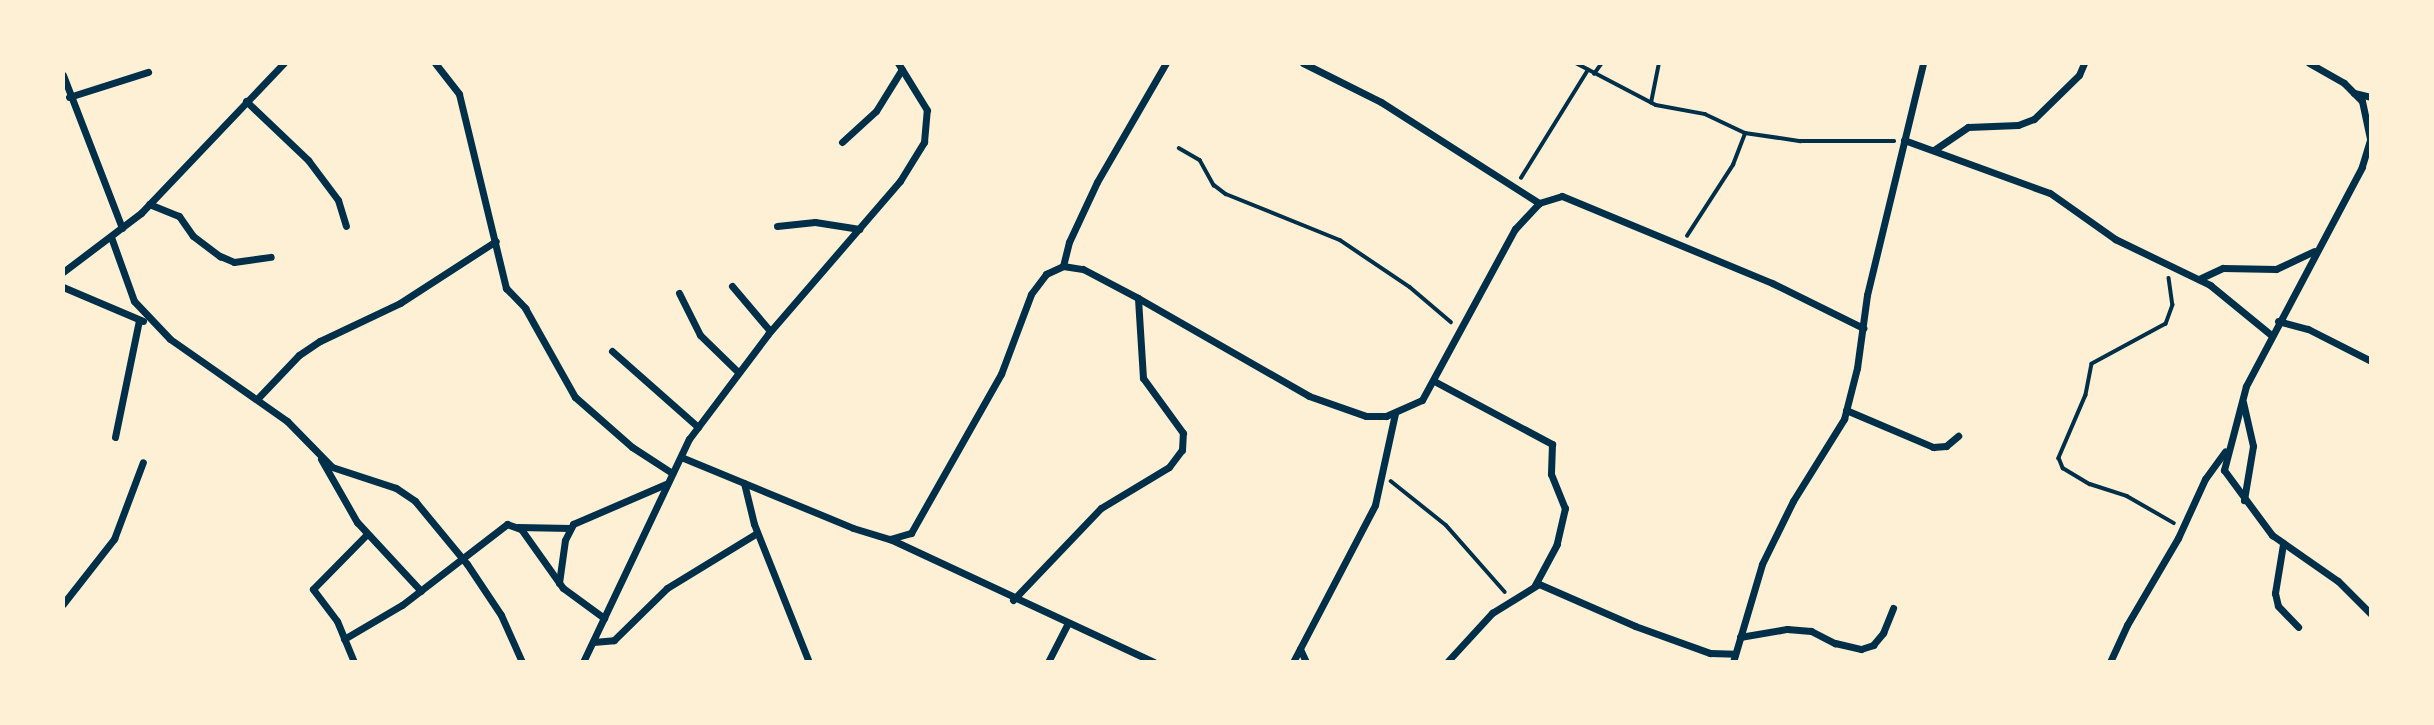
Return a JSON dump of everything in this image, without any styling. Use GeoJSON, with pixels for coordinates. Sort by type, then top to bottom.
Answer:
{"type":"FeatureCollection","features":[{"type":"Feature","properties":{"kind":"street"},"geometry":{"type":"LineString","coordinates":[[63,272],[111,237],[149,204],[284,63]]}},
{"type":"Feature","properties":{"kind":"street"},"geometry":{"type":"LineString","coordinates":[[435,63],[459,94],[506,288],[525,308],[575,397],[632,447],[672,473]]}},
{"type":"Feature","properties":{"kind":"street"},"geometry":{"type":"LineString","coordinates":[[1063,266],[1069,242],[1097,182],[1166,63]]}},
{"type":"Feature","properties":{"kind":"street"},"geometry":{"type":"LineString","coordinates":[[1303,63],[1381,103],[1539,203]]}},
{"type":"Feature","properties":{"kind":"street"},"geometry":{"type":"LineString","coordinates":[[1535,585],[1546,586],[1635,626],[1710,653],[1734,658],[1779,527],[1846,410],[1923,63]]}},
{"type":"Feature","properties":{"kind":"street"},"geometry":{"type":"LineString","coordinates":[[1934,150],[1968,127],[2018,125],[2034,119],[2079,75],[2084,63]]}},
{"type":"Feature","properties":{"kind":"street"},"geometry":{"type":"LineString","coordinates":[[2309,63],[2362,101],[2369,122],[2368,151],[2271,335],[2242,401],[2227,449],[2224,470],[2244,500],[2283,544],[2338,581],[2368,611],[2371,621]]}},
{"type":"Feature","properties":{"kind":"street"},"geometry":{"type":"LineString","coordinates":[[842,142],[876,111],[900,66]]}},
{"type":"Feature","properties":{"kind":"street"},"geometry":{"type":"LineString","coordinates":[[583,662],[672,473],[698,427],[770,331],[900,181],[928,128],[927,110],[900,66]]}},
{"type":"Feature","properties":{"kind":"street"},"geometry":{"type":"LineString","coordinates":[[69,97],[148,72]]}},
{"type":"Feature","properties":{"kind":"street"},"geometry":{"type":"LineString","coordinates":[[63,75],[69,97],[122,228]]}},
{"type":"Feature","properties":{"kind":"street"},"geometry":{"type":"LineString","coordinates":[[2354,93],[2371,97]]}},
{"type":"Feature","properties":{"kind":"street"},"geometry":{"type":"LineString","coordinates":[[246,101],[308,160],[338,200],[346,226]]}},
{"type":"Feature","properties":{"kind":"street"},"geometry":{"type":"LineString","coordinates":[[1904,140],[2050,192],[2093,226],[2199,279],[2271,335]]}},
{"type":"Feature","properties":{"kind":"street"},"geometry":{"type":"LineString","coordinates":[[890,540],[911,533],[1001,374],[1031,294],[1046,274],[1063,266],[1083,269],[1138,298],[1309,396],[1366,415],[1395,413],[1422,400],[1515,229],[1539,203],[1562,196],[1772,283],[1863,328]]}},
{"type":"Feature","properties":{"kind":"street"},"geometry":{"type":"LineString","coordinates":[[149,204],[178,216],[192,236],[220,256],[234,262],[271,257]]}},
{"type":"Feature","properties":{"kind":"street"},"geometry":{"type":"LineString","coordinates":[[777,226],[815,222],[859,229]]}},
{"type":"Feature","properties":{"kind":"street"},"geometry":{"type":"LineString","coordinates":[[111,237],[134,301],[153,324],[258,398],[332,467],[396,488],[415,501],[461,556],[500,615],[522,662]]}},
{"type":"Feature","properties":{"kind":"street"},"geometry":{"type":"LineString","coordinates":[[258,398],[299,355],[320,341],[400,303],[496,241]]}},
{"type":"Feature","properties":{"kind":"street"},"geometry":{"type":"LineString","coordinates":[[2199,279],[2223,268],[2276,269],[2314,251]]}},
{"type":"Feature","properties":{"kind":"street"},"geometry":{"type":"LineString","coordinates":[[732,286],[770,331]]}},
{"type":"Feature","properties":{"kind":"street"},"geometry":{"type":"LineString","coordinates":[[63,288],[153,324]]}},
{"type":"Feature","properties":{"kind":"street"},"geometry":{"type":"LineString","coordinates":[[679,293],[700,335],[738,372]]}},
{"type":"Feature","properties":{"kind":"street"},"geometry":{"type":"LineString","coordinates":[[1013,600],[1101,508],[1169,467],[1182,450],[1183,433],[1143,378],[1138,298]]}},
{"type":"Feature","properties":{"kind":"street"},"geometry":{"type":"LineString","coordinates":[[115,437],[139,320]]}},
{"type":"Feature","properties":{"kind":"street"},"geometry":{"type":"LineString","coordinates":[[2278,321],[2308,329],[2371,361]]}},
{"type":"Feature","properties":{"kind":"street"},"geometry":{"type":"LineString","coordinates":[[612,351],[698,427]]}},
{"type":"Feature","properties":{"kind":"street"},"geometry":{"type":"LineString","coordinates":[[1434,381],[1552,444],[1550,474],[1565,508],[1557,544],[1535,585],[1511,599],[1447,662]]}},
{"type":"Feature","properties":{"kind":"street"},"geometry":{"type":"LineString","coordinates":[[2242,401],[2253,446],[2244,500]]}},
{"type":"Feature","properties":{"kind":"street"},"geometry":{"type":"LineString","coordinates":[[1846,410],[1933,447],[1946,446],[1958,436]]}},
{"type":"Feature","properties":{"kind":"street"},"geometry":{"type":"LineString","coordinates":[[1293,662],[1375,505],[1395,413]]}},
{"type":"Feature","properties":{"kind":"street"},"geometry":{"type":"LineString","coordinates":[[2110,662],[2184,524],[2204,479],[2227,449]]}},
{"type":"Feature","properties":{"kind":"street"},"geometry":{"type":"LineString","coordinates":[[319,454],[341,501],[367,534],[421,591]]}},
{"type":"Feature","properties":{"kind":"street"},"geometry":{"type":"LineString","coordinates":[[681,457],[890,540],[1013,600],[1154,662]]}},
{"type":"Feature","properties":{"kind":"street"},"geometry":{"type":"LineString","coordinates":[[63,604],[114,539],[144,462]]}},
{"type":"Feature","properties":{"kind":"street"},"geometry":{"type":"LineString","coordinates":[[744,483],[757,533],[809,662]]}},
{"type":"Feature","properties":{"kind":"street"},"geometry":{"type":"LineString","coordinates":[[344,639],[421,591],[461,556],[507,524],[518,527],[569,527],[667,484]]}},
{"type":"Feature","properties":{"kind":"street"},"geometry":{"type":"LineString","coordinates":[[518,527],[559,583],[604,618]]}},
{"type":"Feature","properties":{"kind":"street"},"geometry":{"type":"LineString","coordinates":[[559,583],[569,527]]}},
{"type":"Feature","properties":{"kind":"street"},"geometry":{"type":"LineString","coordinates":[[593,642],[614,640],[667,588],[757,533]]}},
{"type":"Feature","properties":{"kind":"street"},"geometry":{"type":"LineString","coordinates":[[354,662],[344,639],[313,589],[367,534]]}},
{"type":"Feature","properties":{"kind":"street"},"geometry":{"type":"LineString","coordinates":[[2283,544],[2275,593],[2278,606],[2298,627]]}},
{"type":"Feature","properties":{"kind":"street"},"geometry":{"type":"LineString","coordinates":[[1740,637],[1787,629],[1811,631],[1835,643],[1861,649],[1872,645],[1883,633],[1893,608]]}},
{"type":"Feature","properties":{"kind":"street"},"geometry":{"type":"LineString","coordinates":[[1048,662],[1068,623]]}},
{"type":"Feature","properties":{"kind":"street"},"geometry":{"type":"LineString","coordinates":[[1300,649],[1306,662]]}},
{"type":"Feature","properties":{"kind":"path"},"geometry":{"type":"LineString","coordinates":[[1576,63],[1651,103],[1705,114],[1745,133],[1800,141],[1904,140]]}},
{"type":"Feature","properties":{"kind":"path"},"geometry":{"type":"LineString","coordinates":[[1594,74],[1602,63]]}},
{"type":"Feature","properties":{"kind":"path"},"geometry":{"type":"LineString","coordinates":[[1651,103],[1659,63]]}},
{"type":"Feature","properties":{"kind":"path"},"geometry":{"type":"LineString","coordinates":[[1516,186],[1588,70]]}},
{"type":"Feature","properties":{"kind":"path"},"geometry":{"type":"LineString","coordinates":[[1680,246],[1733,165],[1745,133]]}},
{"type":"Feature","properties":{"kind":"path"},"geometry":{"type":"LineString","coordinates":[[1179,148],[1200,160],[1206,175],[1226,194],[1340,240],[1410,287],[1462,329]]}},
{"type":"Feature","properties":{"kind":"path"},"geometry":{"type":"LineString","coordinates":[[2162,260],[2173,292],[2166,324],[2092,364],[2086,395],[2059,458],[2063,468],[2098,489],[2120,493],[2184,524]]}},
{"type":"Feature","properties":{"kind":"path"},"geometry":{"type":"LineString","coordinates":[[1383,475],[1446,526],[1511,599]]}}]}
